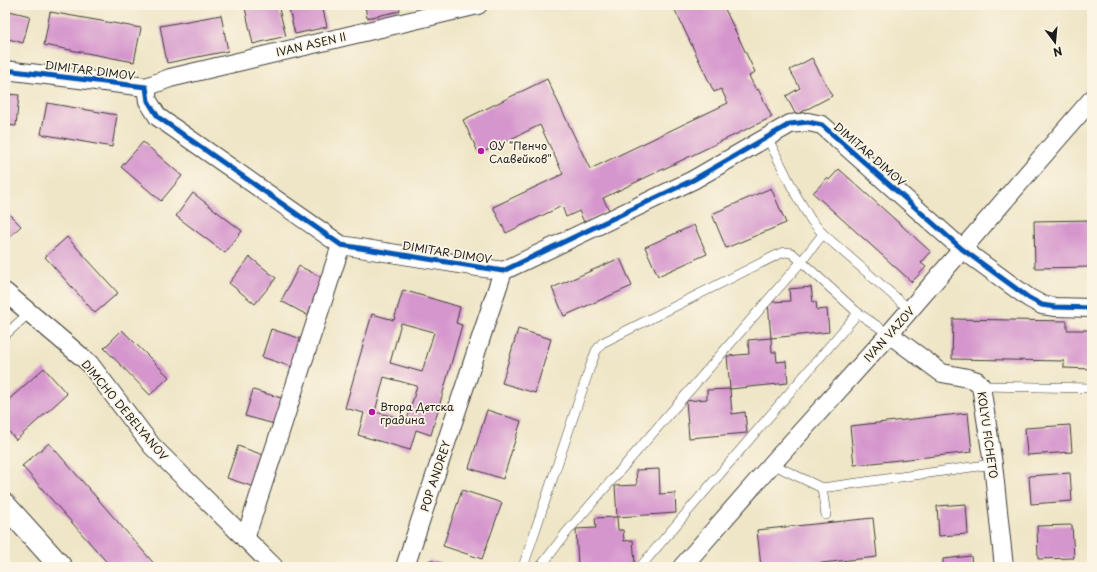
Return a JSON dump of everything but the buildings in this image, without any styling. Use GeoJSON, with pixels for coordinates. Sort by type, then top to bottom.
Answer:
{"type":"FeatureCollection","features":[{"type":"Feature","properties":{"kind":"street","name":"IVAN ASEN II"},"geometry":{"type":"LineString","coordinates":[[146,87],[170,78],[423,11],[478,5]]}},
{"type":"Feature","properties":{"kind":"street","name":"DIMITAR DIMOV"},"geometry":{"type":"LineString","coordinates":[[5,70],[146,87],[148,101],[158,117],[341,245],[502,271],[693,180],[790,124],[808,122],[822,125],[962,249],[1029,298],[1042,305],[1055,307],[1092,308]]}},
{"type":"Feature","properties":{"kind":"street","name":"IVAN VAZOV"},"geometry":{"type":"LineString","coordinates":[[684,566],[772,464],[890,334],[1092,99]]}},
{"type":"Feature","properties":{"kind":"street"},"geometry":{"type":"LineString","coordinates":[[245,539],[341,245]]}},
{"type":"Feature","properties":{"kind":"street","name":"POP ANDREY"},"geometry":{"type":"LineString","coordinates":[[405,567],[502,271]]}},
{"type":"Feature","properties":{"kind":"street","name":"DIMCHO DEBELYANOV"},"geometry":{"type":"LineString","coordinates":[[5,292],[89,363],[152,446],[274,567]]}},
{"type":"Feature","properties":{"kind":"street","name":"KOLYU FICHETO"},"geometry":{"type":"LineString","coordinates":[[890,334],[942,373],[968,378],[977,381],[981,386],[993,464],[1004,567]]}},
{"type":"Feature","properties":{"kind":"street"},"geometry":{"type":"LineString","coordinates":[[5,505],[61,567]]}},
{"type":"Feature","properties":{"kind":"lane"},"geometry":{"type":"LineString","coordinates":[[767,137],[796,195],[811,220],[823,234],[910,310]]}},
{"type":"Feature","properties":{"kind":"lane"},"geometry":{"type":"LineString","coordinates":[[539,567],[571,527],[801,262],[823,234]]}},
{"type":"Feature","properties":{"kind":"lane"},"geometry":{"type":"LineString","coordinates":[[523,567],[590,367],[596,350],[602,343],[778,254],[785,252],[792,253],[858,313],[890,334]]}},
{"type":"Feature","properties":{"kind":"lane"},"geometry":{"type":"LineString","coordinates":[[5,335],[29,313]]}},
{"type":"Feature","properties":{"kind":"lane"},"geometry":{"type":"LineString","coordinates":[[640,567],[858,313]]}},
{"type":"Feature","properties":{"kind":"lane"},"geometry":{"type":"LineString","coordinates":[[981,386],[1092,388]]}},
{"type":"Feature","properties":{"kind":"lane"},"geometry":{"type":"LineString","coordinates":[[772,464],[822,488],[993,464]]}},
{"type":"Feature","properties":{"kind":"lane"},"geometry":{"type":"LineString","coordinates":[[822,488],[826,515]]}},
{"type":"Feature","properties":{"kind":"cycle path"},"geometry":{"type":"LineString","coordinates":[[5,70],[146,87],[148,101],[158,117],[341,245],[503,271],[693,180],[790,124],[808,122],[822,125],[962,249],[1029,298],[1042,305],[1055,307],[1092,308]]}},
{"type":"Feature","properties":{"kind":"place","name":"ОУ \"Пенчо Славейков\""},"geometry":{"type":"Point","coordinates":[481,151]}},
{"type":"Feature","properties":{"kind":"place","name":"Втора Детска градина"},"geometry":{"type":"Point","coordinates":[372,412]}}]}
